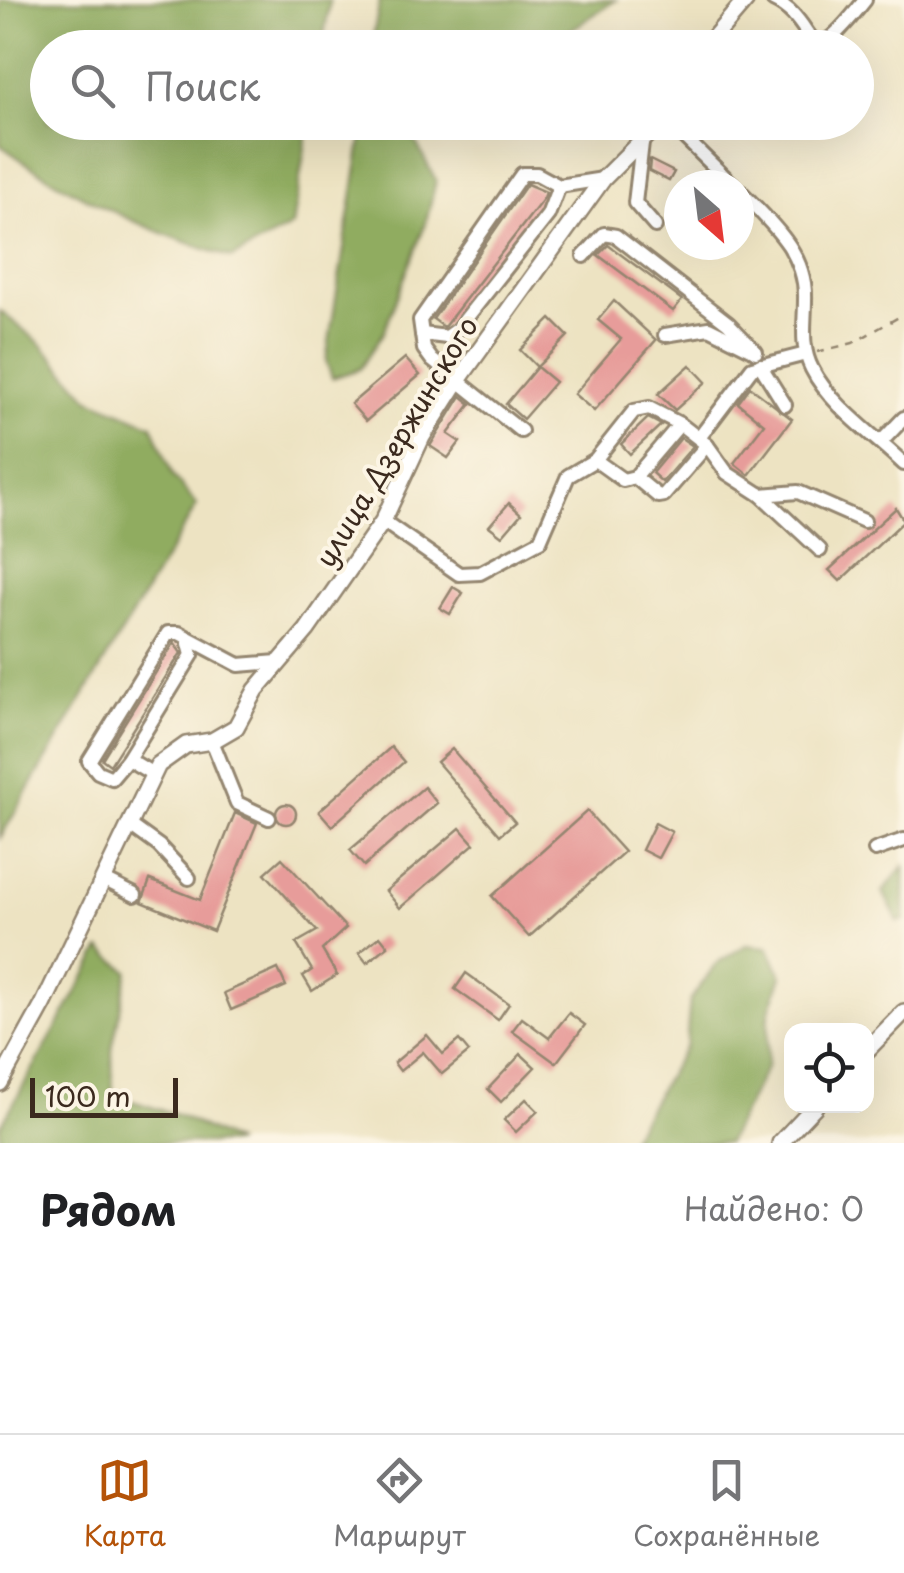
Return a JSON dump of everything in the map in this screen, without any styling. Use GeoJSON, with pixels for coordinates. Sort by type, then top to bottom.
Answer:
{"type":"FeatureCollection","features":[{"type":"Feature","properties":{"kind":"main road"},"geometry":{"type":"LineString","coordinates":[[720,30],[746,0]]}},
{"type":"Feature","properties":{"kind":"main road","name":"улица Дзержинского"},"geometry":{"type":"LineString","coordinates":[[0,1082],[43,1005],[153,774],[166,756],[186,745],[212,741],[236,727],[278,662],[307,630],[383,521],[422,437],[459,380],[603,179],[645,140]]}},
{"type":"Feature","properties":{"kind":"main road"},"geometry":{"type":"LineString","coordinates":[[874,1044],[904,1012]]}},
{"type":"Feature","properties":{"kind":"main road"},"geometry":{"type":"LineString","coordinates":[[787,1139],[809,1113]]}},
{"type":"Feature","properties":{"kind":"street"},"geometry":{"type":"LineString","coordinates":[[772,0],[806,30]]}},
{"type":"Feature","properties":{"kind":"street"},"geometry":{"type":"LineString","coordinates":[[841,30],[865,0]]}},
{"type":"Feature","properties":{"kind":"street"},"geometry":{"type":"LineString","coordinates":[[687,140],[718,170]]}},
{"type":"Feature","properties":{"kind":"street"},"geometry":{"type":"LineString","coordinates":[[642,143],[636,202],[656,226]]}},
{"type":"Feature","properties":{"kind":"street"},"geometry":{"type":"LineString","coordinates":[[520,432],[432,360],[422,334],[424,313],[522,174],[530,173],[560,186],[603,179]]}},
{"type":"Feature","properties":{"kind":"street"},"geometry":{"type":"LineString","coordinates":[[422,334],[447,337],[457,330],[548,214],[560,186]]}},
{"type":"Feature","properties":{"kind":"street"},"geometry":{"type":"LineString","coordinates":[[754,206],[788,243],[800,263],[805,286],[806,354],[818,378],[904,464]]}},
{"type":"Feature","properties":{"kind":"street"},"geometry":{"type":"LineString","coordinates":[[584,256],[604,234],[616,236],[728,323],[758,358],[784,405]]}},
{"type":"Feature","properties":{"kind":"street"},"geometry":{"type":"LineString","coordinates":[[664,335],[709,328],[758,358],[806,354]]}},
{"type":"Feature","properties":{"kind":"street"},"geometry":{"type":"LineString","coordinates":[[635,477],[658,496],[664,495],[758,358]]}},
{"type":"Feature","properties":{"kind":"street"},"geometry":{"type":"LineString","coordinates":[[383,521],[459,574],[480,574],[540,541],[568,476],[595,460],[634,411],[649,408],[703,442],[727,473],[761,496],[820,550]]}},
{"type":"Feature","properties":{"kind":"street"},"geometry":{"type":"LineString","coordinates":[[880,442],[904,418]]}},
{"type":"Feature","properties":{"kind":"street"},"geometry":{"type":"LineString","coordinates":[[595,460],[623,480],[635,477],[680,424]]}},
{"type":"Feature","properties":{"kind":"street"},"geometry":{"type":"LineString","coordinates":[[761,496],[798,492],[864,522]]}},
{"type":"Feature","properties":{"kind":"street"},"geometry":{"type":"LineString","coordinates":[[187,638],[192,655],[128,759],[112,778],[98,772],[89,761],[162,640],[174,631],[239,665],[278,662]]}},
{"type":"Feature","properties":{"kind":"street"},"geometry":{"type":"LineString","coordinates":[[212,741],[236,803],[269,818]]}},
{"type":"Feature","properties":{"kind":"street"},"geometry":{"type":"LineString","coordinates":[[128,759],[153,774]]}},
{"type":"Feature","properties":{"kind":"street"},"geometry":{"type":"LineString","coordinates":[[130,826],[159,846],[189,878]]}},
{"type":"Feature","properties":{"kind":"street"},"geometry":{"type":"LineString","coordinates":[[875,850],[904,840]]}},
{"type":"Feature","properties":{"kind":"street"},"geometry":{"type":"LineString","coordinates":[[103,878],[135,894]]}},
{"type":"Feature","properties":{"kind":"path"},"geometry":{"type":"LineString","coordinates":[[806,354],[853,343],[904,314]]}},
{"type":"Feature","properties":{"kind":"green space"},"geometry":{"type":"Polygon","coordinates":[[[0,0],[330,0],[325,30],[30,30],[30,140],[306,140],[292,226],[232,258],[112,211],[54,181],[0,145],[0,0]]]}},
{"type":"Feature","properties":{"kind":"green space"},"geometry":{"type":"Polygon","coordinates":[[[380,0],[616,0],[571,30],[374,30],[380,0]]]}},
{"type":"Feature","properties":{"kind":"green space"},"geometry":{"type":"Polygon","coordinates":[[[361,140],[415,140],[436,181],[425,225],[383,333],[360,369],[332,378],[326,361],[361,140]]]}},
{"type":"Feature","properties":{"kind":"green space"},"geometry":{"type":"Polygon","coordinates":[[[0,311],[40,343],[90,399],[152,425],[173,476],[197,505],[0,838],[0,311]]]}},
{"type":"Feature","properties":{"kind":"green space"},"geometry":{"type":"Polygon","coordinates":[[[904,866],[904,920],[898,922],[883,892],[904,866]]]}},
{"type":"Feature","properties":{"kind":"green space"},"geometry":{"type":"Polygon","coordinates":[[[746,945],[768,947],[782,976],[769,1013],[767,1066],[727,1143],[628,1143],[686,1045],[690,1000],[717,963],[746,945]]]}},
{"type":"Feature","properties":{"kind":"green space"},"geometry":{"type":"Polygon","coordinates":[[[101,949],[128,971],[112,1049],[113,1095],[180,1116],[236,1143],[0,1143],[0,1127],[101,949]]]}},
{"type":"Feature","properties":{"kind":"building"},"geometry":{"type":"Polygon","coordinates":[[[650,160],[670,170],[664,170],[664,178],[649,171],[650,160]]]}},
{"type":"Feature","properties":{"kind":"building"},"geometry":{"type":"Polygon","coordinates":[[[527,184],[546,192],[544,198],[444,327],[433,319],[527,184]]]}},
{"type":"Feature","properties":{"kind":"building"},"geometry":{"type":"Polygon","coordinates":[[[608,245],[682,300],[673,311],[598,255],[608,245]]]}},
{"type":"Feature","properties":{"kind":"building"},"geometry":{"type":"Polygon","coordinates":[[[614,301],[656,340],[594,411],[574,394],[621,339],[598,320],[614,301]]]}},
{"type":"Feature","properties":{"kind":"building"},"geometry":{"type":"Polygon","coordinates":[[[551,319],[568,336],[537,367],[520,350],[551,319]]]}},
{"type":"Feature","properties":{"kind":"building"},"geometry":{"type":"Polygon","coordinates":[[[405,358],[420,375],[366,421],[351,404],[405,358]]]}},
{"type":"Feature","properties":{"kind":"building"},"geometry":{"type":"Polygon","coordinates":[[[690,365],[706,382],[675,410],[658,394],[690,365]]]}},
{"type":"Feature","properties":{"kind":"building"},"geometry":{"type":"Polygon","coordinates":[[[537,367],[555,382],[523,419],[506,404],[537,367]]]}},
{"type":"Feature","properties":{"kind":"building"},"geometry":{"type":"Polygon","coordinates":[[[750,387],[792,419],[749,475],[734,463],[764,424],[738,403],[750,387]]]}},
{"type":"Feature","properties":{"kind":"building"},"geometry":{"type":"Polygon","coordinates":[[[461,396],[471,404],[448,434],[460,442],[448,458],[430,446],[461,396]]]}},
{"type":"Feature","properties":{"kind":"building"},"geometry":{"type":"Polygon","coordinates":[[[648,418],[661,425],[630,454],[621,444],[648,418]]]}},
{"type":"Feature","properties":{"kind":"building"},"geometry":{"type":"Polygon","coordinates":[[[681,438],[693,446],[662,482],[652,473],[681,438]]]}},
{"type":"Feature","properties":{"kind":"building"},"geometry":{"type":"Polygon","coordinates":[[[509,503],[521,514],[502,536],[489,526],[509,503]]]}},
{"type":"Feature","properties":{"kind":"building"},"geometry":{"type":"Polygon","coordinates":[[[896,508],[904,521],[840,581],[829,570],[896,508]]]}},
{"type":"Feature","properties":{"kind":"building"},"geometry":{"type":"Polygon","coordinates":[[[453,587],[463,593],[450,614],[440,608],[453,587]]]}},
{"type":"Feature","properties":{"kind":"building"},"geometry":{"type":"Polygon","coordinates":[[[174,643],[181,653],[110,765],[102,759],[174,643]]]}},
{"type":"Feature","properties":{"kind":"building"},"geometry":{"type":"Polygon","coordinates":[[[391,747],[404,762],[332,826],[319,811],[391,747]]]}},
{"type":"Feature","properties":{"kind":"building"},"geometry":{"type":"Polygon","coordinates":[[[452,749],[515,822],[500,835],[437,762],[452,749]]]}},
{"type":"Feature","properties":{"kind":"building"},"geometry":{"type":"Polygon","coordinates":[[[424,787],[437,803],[364,866],[350,850],[424,787]]]}},
{"type":"Feature","properties":{"kind":"building"},"geometry":{"type":"Polygon","coordinates":[[[286,804],[296,814],[286,824],[276,814],[286,804]]]}},
{"type":"Feature","properties":{"kind":"building"},"geometry":{"type":"Polygon","coordinates":[[[587,811],[624,852],[529,937],[492,896],[587,811]]]}},
{"type":"Feature","properties":{"kind":"building"},"geometry":{"type":"Polygon","coordinates":[[[235,813],[257,823],[213,931],[142,902],[150,880],[200,900],[235,813]]]}},
{"type":"Feature","properties":{"kind":"building"},"geometry":{"type":"Polygon","coordinates":[[[655,823],[672,832],[658,858],[642,850],[655,823]]]}},
{"type":"Feature","properties":{"kind":"building"},"geometry":{"type":"Polygon","coordinates":[[[460,828],[474,844],[400,908],[386,891],[460,828]]]}},
{"type":"Feature","properties":{"kind":"building"},"geometry":{"type":"Polygon","coordinates":[[[282,858],[346,928],[322,950],[337,975],[312,991],[303,976],[312,970],[296,943],[317,931],[265,873],[282,858]]]}},
{"type":"Feature","properties":{"kind":"building"},"geometry":{"type":"Polygon","coordinates":[[[380,936],[388,946],[367,963],[359,953],[380,936]]]}},
{"type":"Feature","properties":{"kind":"building"},"geometry":{"type":"Polygon","coordinates":[[[278,969],[286,986],[231,1010],[224,993],[278,969]]]}},
{"type":"Feature","properties":{"kind":"building"},"geometry":{"type":"Polygon","coordinates":[[[466,973],[509,1004],[498,1020],[455,989],[466,973]]]}},
{"type":"Feature","properties":{"kind":"building"},"geometry":{"type":"Polygon","coordinates":[[[569,1013],[585,1025],[556,1063],[512,1031],[522,1018],[549,1038],[569,1013]]]}},
{"type":"Feature","properties":{"kind":"building"},"geometry":{"type":"Polygon","coordinates":[[[427,1035],[443,1054],[459,1040],[469,1052],[442,1074],[423,1052],[400,1071],[394,1063],[427,1035]]]}},
{"type":"Feature","properties":{"kind":"building"},"geometry":{"type":"Polygon","coordinates":[[[521,1054],[535,1067],[501,1102],[488,1089],[521,1054]]]}},
{"type":"Feature","properties":{"kind":"building"},"geometry":{"type":"Polygon","coordinates":[[[526,1099],[538,1111],[516,1132],[504,1120],[526,1099]]]}}]}
